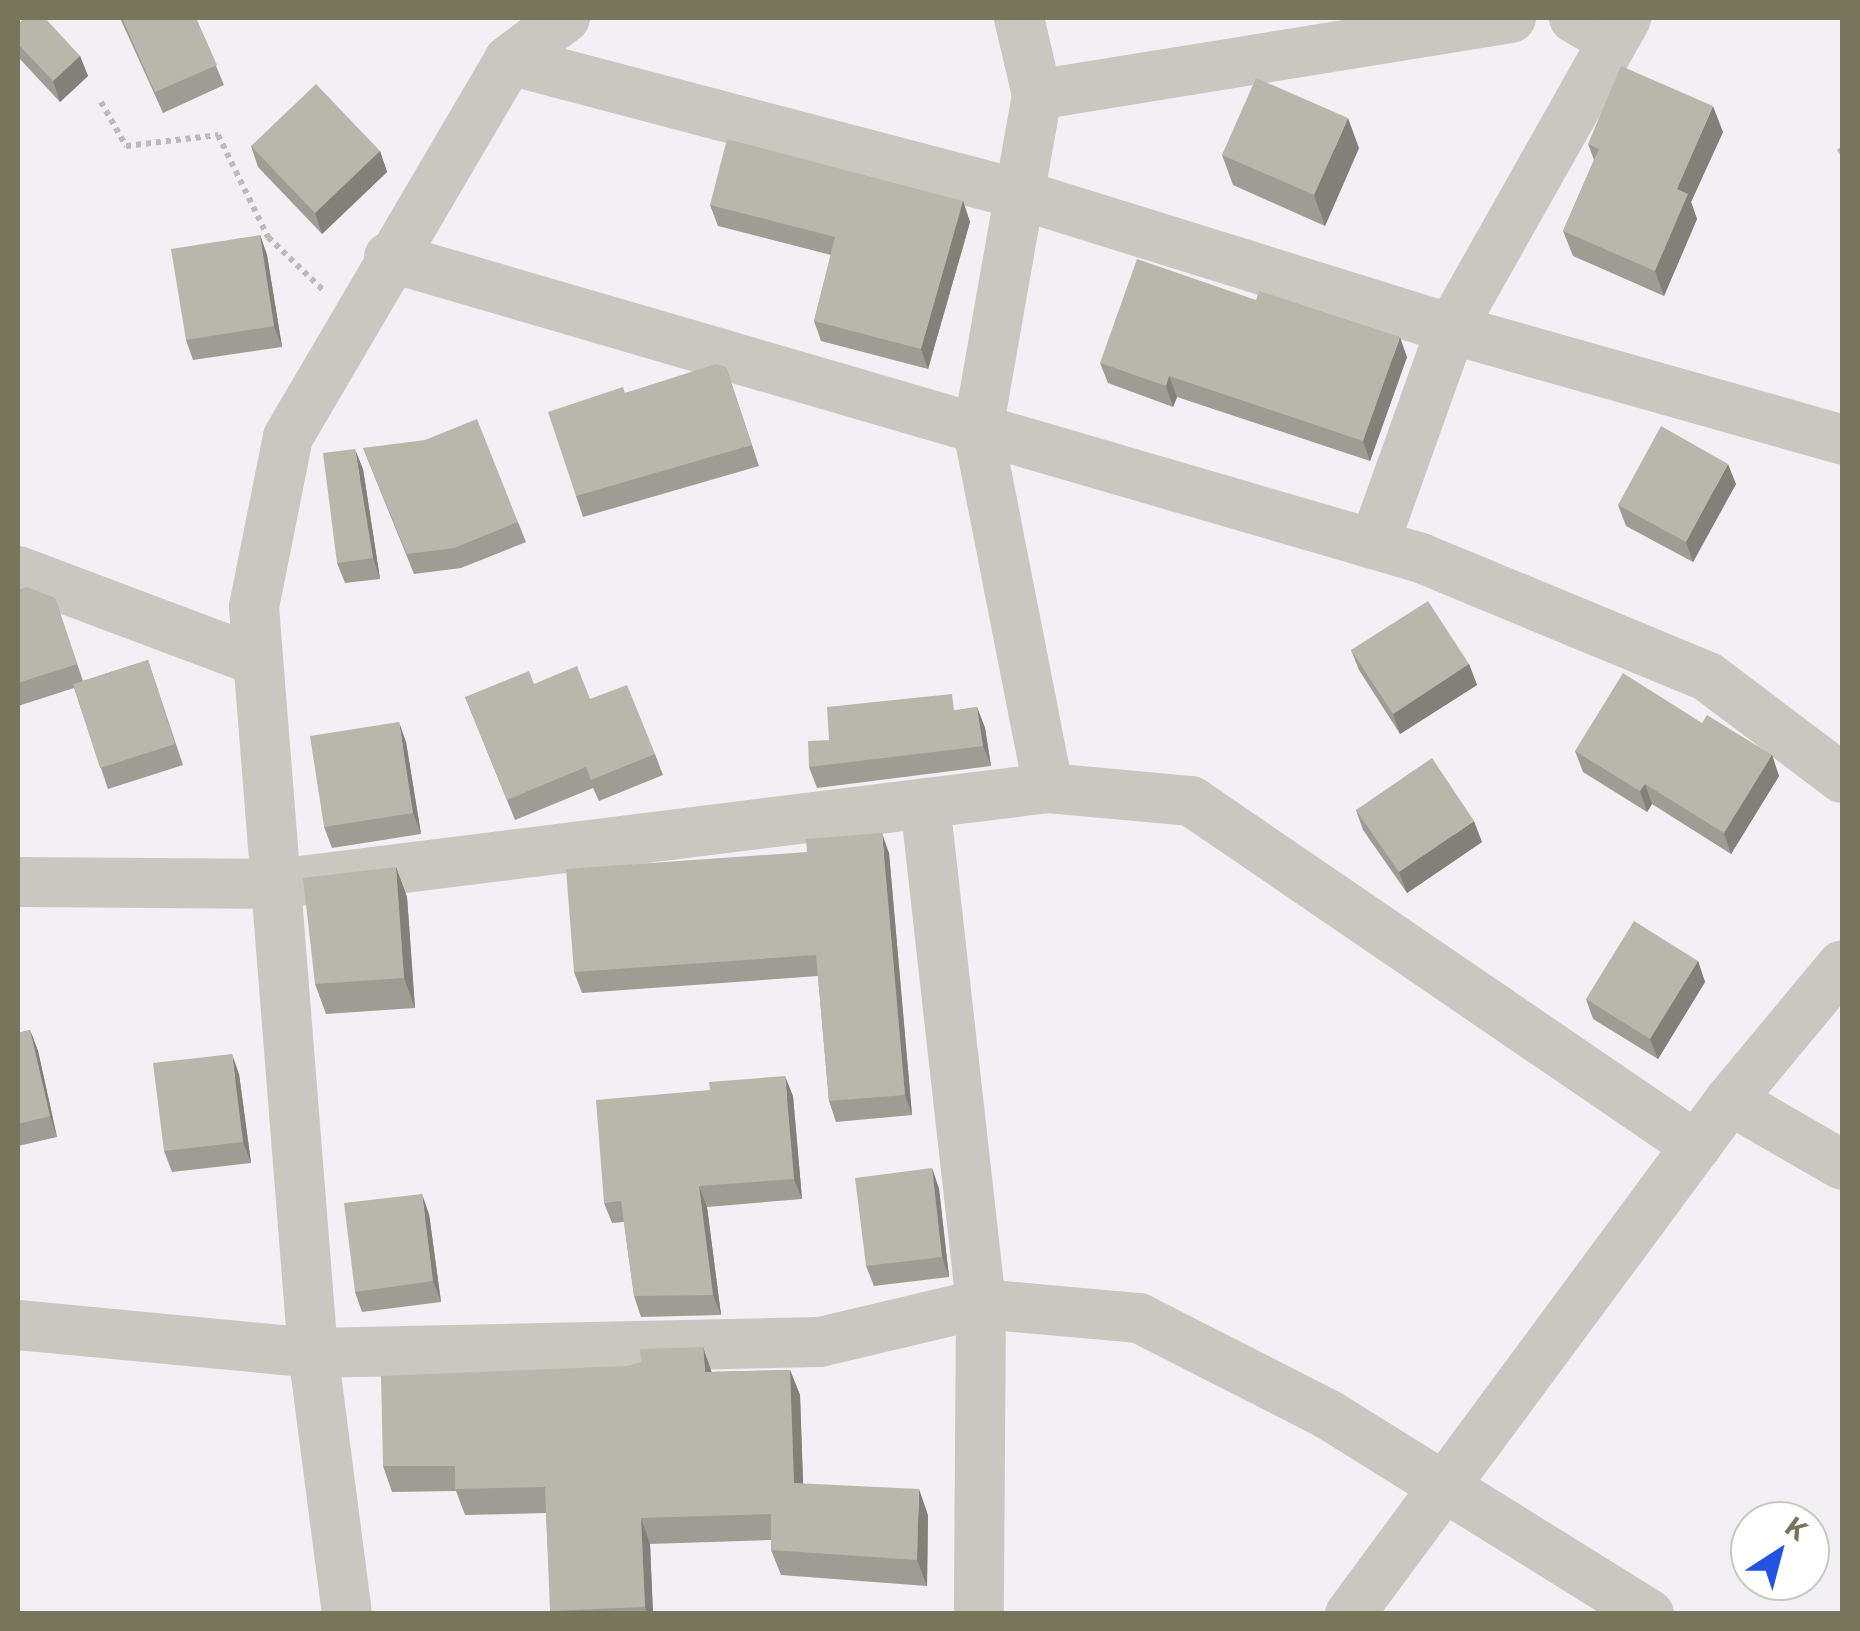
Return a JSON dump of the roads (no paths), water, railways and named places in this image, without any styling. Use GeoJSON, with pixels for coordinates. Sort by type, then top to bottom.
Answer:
{"type":"FeatureCollection","features":[{"type":"Feature","properties":{"kind":"street"},"geometry":{"type":"LineString","coordinates":[[347,1614],[313,1353],[254,607],[288,437],[389,256],[508,60],[564,18]]}},
{"type":"Feature","properties":{"kind":"street"},"geometry":{"type":"LineString","coordinates":[[1019,18],[1036,95],[978,430],[1048,788]]}},
{"type":"Feature","properties":{"kind":"street"},"geometry":{"type":"LineString","coordinates":[[1036,95],[1511,18]]}},
{"type":"Feature","properties":{"kind":"street"},"geometry":{"type":"LineString","coordinates":[[1374,544],[1451,329],[1603,24]]}},
{"type":"Feature","properties":{"kind":"street"},"geometry":{"type":"LineString","coordinates":[[508,60],[1016,193],[1451,329],[1842,440]]}},
{"type":"Feature","properties":{"kind":"street"},"geometry":{"type":"LineString","coordinates":[[389,256],[1374,544],[1708,677],[1842,778]]}},
{"type":"Feature","properties":{"kind":"street"},"geometry":{"type":"LineString","coordinates":[[18,571],[258,660]]}},
{"type":"Feature","properties":{"kind":"street"},"geometry":{"type":"LineString","coordinates":[[18,882],[276,884],[1048,788],[1191,801],[1696,1146]]}},
{"type":"Feature","properties":{"kind":"street"},"geometry":{"type":"LineString","coordinates":[[925,803],[981,1304],[979,1614]]}},
{"type":"Feature","properties":{"kind":"street"},"geometry":{"type":"LineString","coordinates":[[1350,1614],[1442,1484],[1730,1100],[1842,965]]}},
{"type":"Feature","properties":{"kind":"street"},"geometry":{"type":"LineString","coordinates":[[1730,1100],[1842,1166]]}},
{"type":"Feature","properties":{"kind":"street"},"geometry":{"type":"LineString","coordinates":[[22,1332],[313,1353],[820,1342],[981,1304],[1139,1318],[1329,1414],[1649,1614]]}}]}
